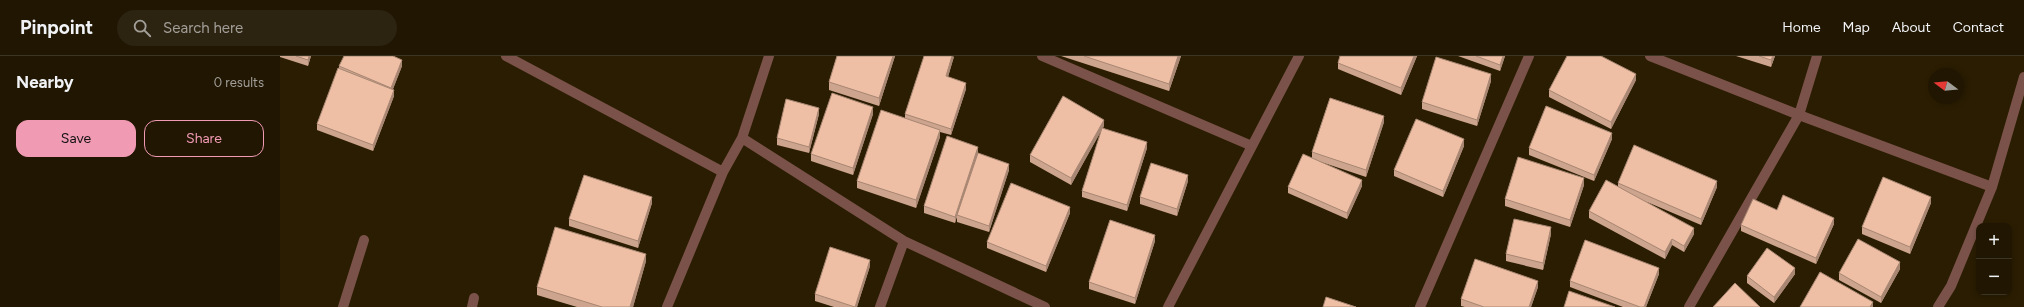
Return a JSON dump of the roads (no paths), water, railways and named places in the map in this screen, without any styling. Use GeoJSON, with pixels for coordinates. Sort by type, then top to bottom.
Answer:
{"type":"FeatureCollection","features":[{"type":"Feature","properties":{"kind":"street"},"geometry":{"type":"LineString","coordinates":[[506,56],[723,172]]}},
{"type":"Feature","properties":{"kind":"street"},"geometry":{"type":"LineString","coordinates":[[667,307],[723,172],[742,138],[769,56]]}},
{"type":"Feature","properties":{"kind":"street"},"geometry":{"type":"LineString","coordinates":[[1042,56],[1252,146]]}},
{"type":"Feature","properties":{"kind":"street"},"geometry":{"type":"LineString","coordinates":[[1168,307],[1298,56]]}},
{"type":"Feature","properties":{"kind":"street"},"geometry":{"type":"LineString","coordinates":[[1420,307],[1528,56]]}},
{"type":"Feature","properties":{"kind":"street"},"geometry":{"type":"LineString","coordinates":[[1650,56],[1800,115],[1992,187]]}},
{"type":"Feature","properties":{"kind":"street"},"geometry":{"type":"LineString","coordinates":[[1689,307],[1800,115],[1817,56]]}},
{"type":"Feature","properties":{"kind":"street"},"geometry":{"type":"LineString","coordinates":[[1938,307],[1951,286],[1992,187],[2024,78]]}},
{"type":"Feature","properties":{"kind":"street"},"geometry":{"type":"LineString","coordinates":[[742,138],[904,241],[1045,307]]}},
{"type":"Feature","properties":{"kind":"street"},"geometry":{"type":"LineString","coordinates":[[343,307],[364,240]]}},
{"type":"Feature","properties":{"kind":"street"},"geometry":{"type":"LineString","coordinates":[[880,307],[904,241]]}}]}
